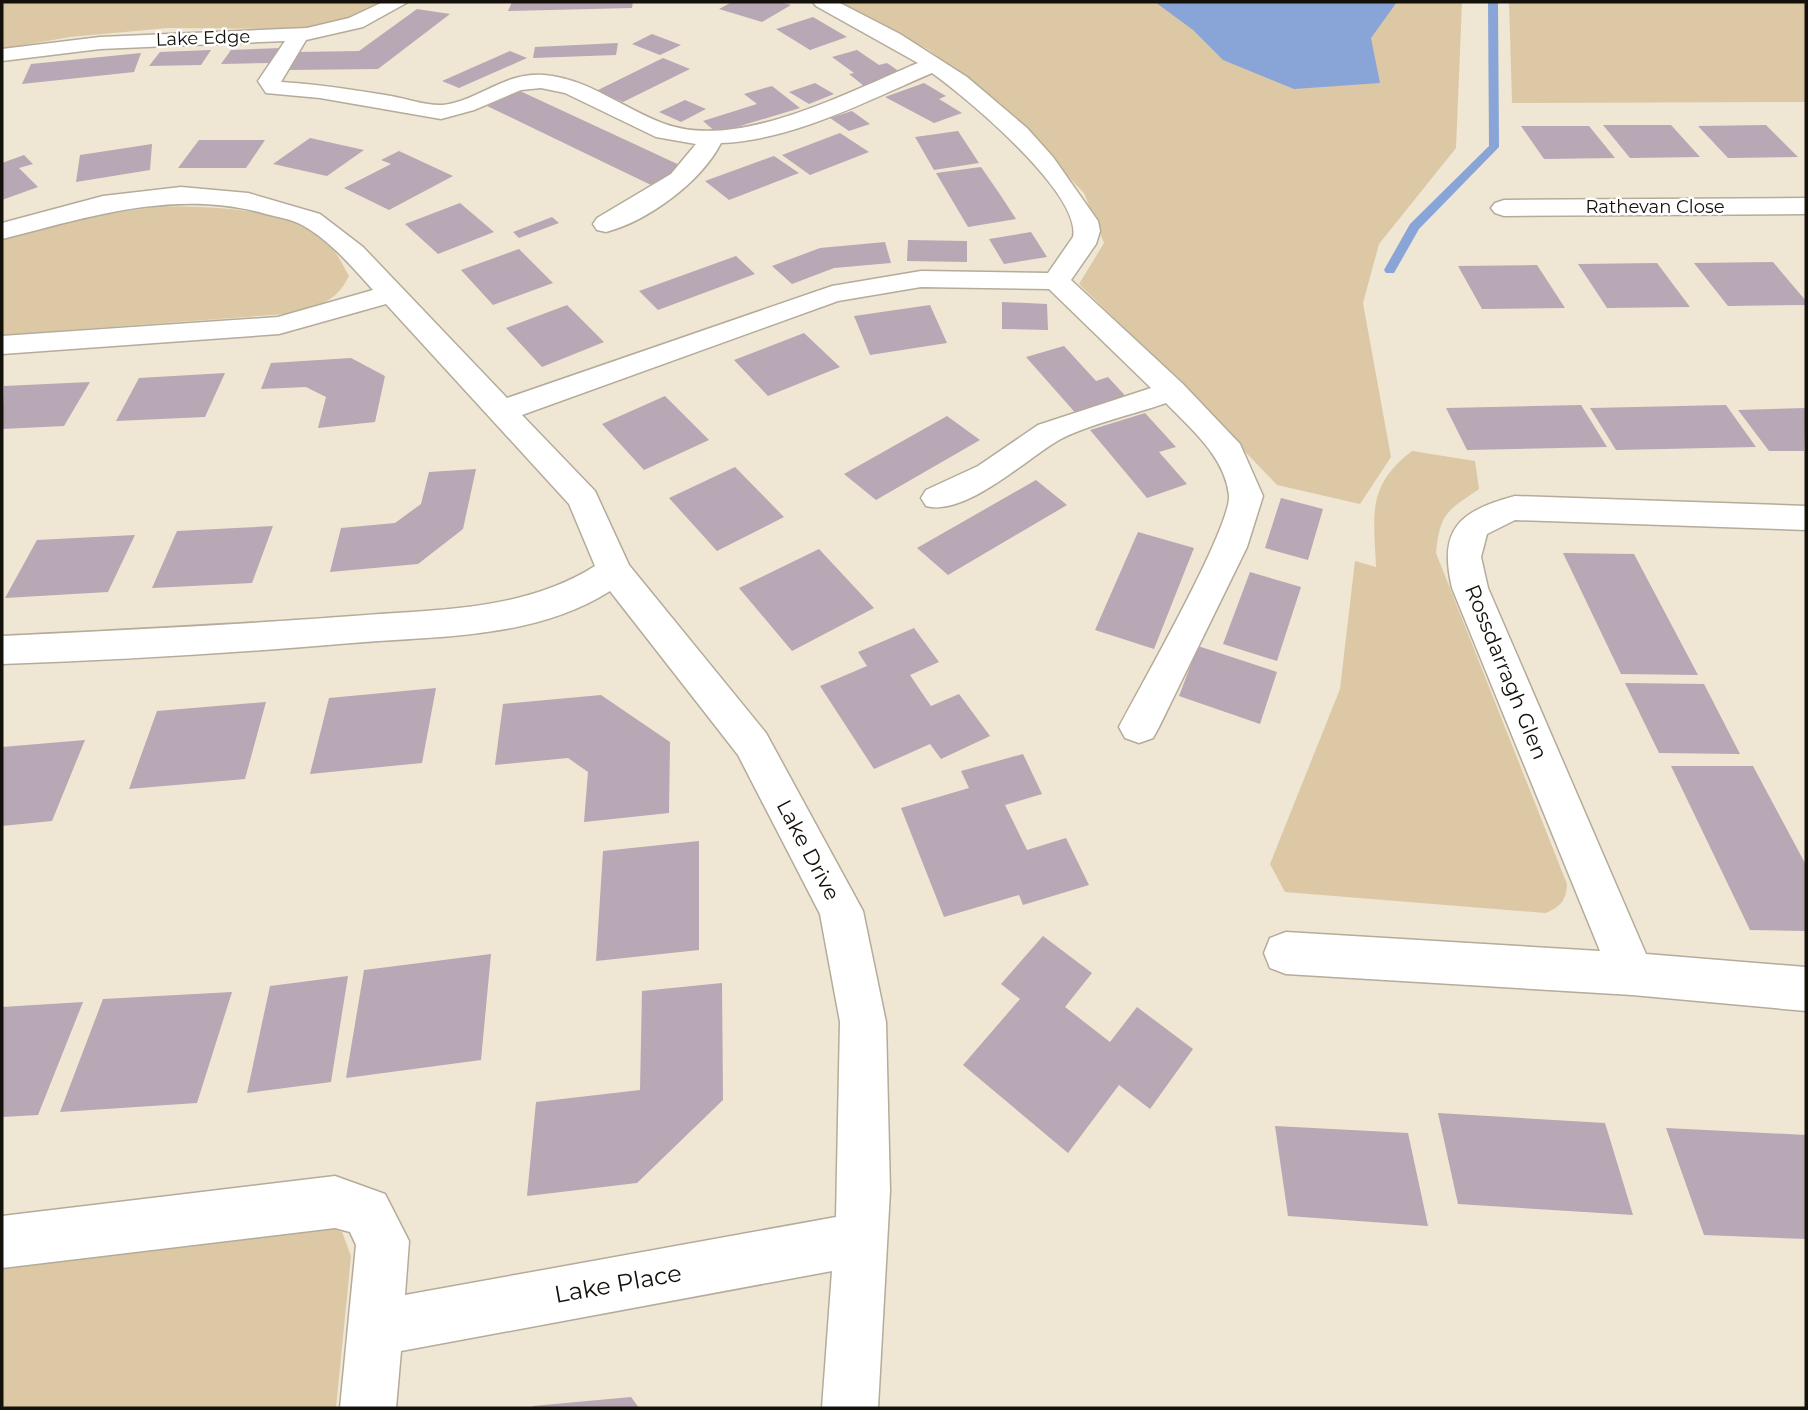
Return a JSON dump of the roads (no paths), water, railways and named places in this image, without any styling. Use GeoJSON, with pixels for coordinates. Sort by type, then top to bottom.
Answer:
{"type":"FeatureCollection","features":[{"type":"Feature","properties":{"kind":"street","name":"Lake Edge"},"geometry":{"type":"LineString","coordinates":[[2,55],[100,43],[300,34],[333,30],[356,23],[398,2]]}},
{"type":"Feature","properties":{"kind":"street"},"geometry":{"type":"LineString","coordinates":[[823,2],[933,65],[982,99],[1052,171],[1084,218],[1087,231],[1083,244],[1056,281]]}},
{"type":"Feature","properties":{"kind":"street"},"geometry":{"type":"LineString","coordinates":[[300,34],[269,81],[274,88],[320,91],[441,112],[460,109],[515,83],[542,81],[577,91],[662,131],[689,138],[711,139],[747,134],[824,108],[933,65]]}},
{"type":"Feature","properties":{"kind":"street"},"geometry":{"type":"LineString","coordinates":[[606,224],[683,181],[704,157],[711,139]]}},
{"type":"Feature","properties":{"kind":"street","name":"Rathevan Close"},"geometry":{"type":"LineString","coordinates":[[1487,187],[1507,212],[1806,206]]}},
{"type":"Feature","properties":{"kind":"street","name":"Lake Drive"},"geometry":{"type":"LineString","coordinates":[[2,231],[103,204],[181,195],[248,201],[311,219],[354,253],[583,499],[614,571],[752,744],[841,911],[863,1022],[864,1191],[850,1408]]}},
{"type":"Feature","properties":{"kind":"street"},"geometry":{"type":"LineString","coordinates":[[492,400],[832,294],[920,279],[1056,281],[1172,391],[1229,451],[1246,496],[1230,547],[1139,727]]}},
{"type":"Feature","properties":{"kind":"street"},"geometry":{"type":"LineString","coordinates":[[2,345],[279,325],[391,294]]}},
{"type":"Feature","properties":{"kind":"street"},"geometry":{"type":"LineString","coordinates":[[938,498],[989,474],[1049,432],[1172,391]]}},
{"type":"Feature","properties":{"kind":"street","name":"Rossdarragh Glen"},"geometry":{"type":"LineString","coordinates":[[1632,974],[1470,588],[1462,562],[1466,541],[1477,521],[1491,513],[1515,508],[1806,517]]}},
{"type":"Feature","properties":{"kind":"street"},"geometry":{"type":"LineString","coordinates":[[2,650],[286,635],[490,618],[539,608],[592,585],[614,571]]}},
{"type":"Feature","properties":{"kind":"street"},"geometry":{"type":"LineString","coordinates":[[1286,953],[1632,974],[1806,989]]}},
{"type":"Feature","properties":{"kind":"street"},"geometry":{"type":"LineString","coordinates":[[2,1242],[335,1202],[367,1212],[383,1241],[368,1408]]}},
{"type":"Feature","properties":{"kind":"street","name":"Lake Place"},"geometry":{"type":"LineString","coordinates":[[375,1328],[861,1239]]}},
{"type":"Feature","properties":{"kind":"water"},"geometry":{"type":"Polygon","coordinates":[[[1155,2],[1397,2],[1371,38],[1380,83],[1294,89],[1223,60],[1193,30],[1155,2]]]}},
{"type":"Feature","properties":{"kind":"waterway"},"geometry":{"type":"LineString","coordinates":[[1390,270],[1414,227],[1494,147],[1493,2]]}}]}
